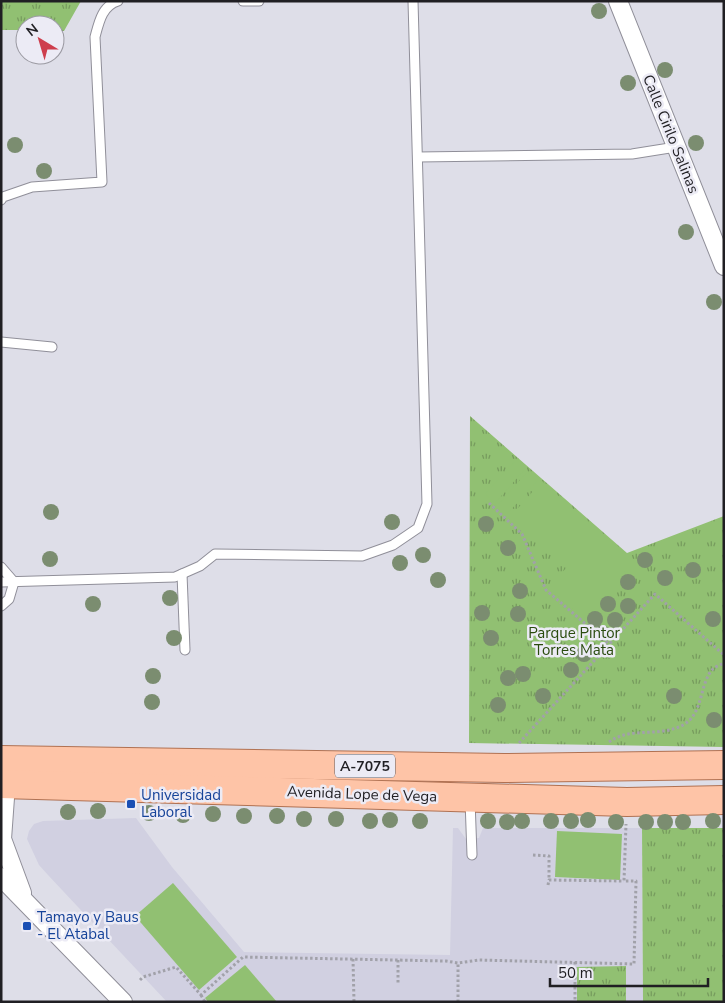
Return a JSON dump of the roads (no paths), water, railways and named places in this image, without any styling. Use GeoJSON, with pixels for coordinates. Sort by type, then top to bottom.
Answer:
{"type":"FeatureCollection","features":[{"type":"Feature","properties":{"kind":"main road","name":"Avenida Lope de Vega"},"geometry":{"type":"LineString","coordinates":[[3,784],[504,768],[724,765]]}},
{"type":"Feature","properties":{"kind":"main road","name":"Avenida Lope de Vega"},"geometry":{"type":"LineString","coordinates":[[3,784],[627,802],[724,800]]}},
{"type":"Feature","properties":{"kind":"street","name":"Calle Cirilo Salinas"},"geometry":{"type":"LineString","coordinates":[[618,1],[724,266]]}},
{"type":"Feature","properties":{"kind":"street"},"geometry":{"type":"LineString","coordinates":[[3,784],[2,839],[26,900]]}},
{"type":"Feature","properties":{"kind":"street"},"geometry":{"type":"LineString","coordinates":[[1,877],[26,900],[119,1000]]}},
{"type":"Feature","properties":{"kind":"lane"},"geometry":{"type":"LineString","coordinates":[[1,200],[3,197],[32,187],[102,182],[95,38],[100,19],[110,4],[118,1]]}},
{"type":"Feature","properties":{"kind":"lane"},"geometry":{"type":"LineString","coordinates":[[243,1],[259,1]]}},
{"type":"Feature","properties":{"kind":"lane"},"geometry":{"type":"LineString","coordinates":[[1,582],[175,577],[200,566],[216,554],[362,556],[392,545],[418,528],[426,504],[413,1]]}},
{"type":"Feature","properties":{"kind":"lane"},"geometry":{"type":"LineString","coordinates":[[418,157],[632,154],[676,147]]}},
{"type":"Feature","properties":{"kind":"lane"},"geometry":{"type":"LineString","coordinates":[[1,342],[52,348]]}},
{"type":"Feature","properties":{"kind":"lane"},"geometry":{"type":"LineString","coordinates":[[1,566],[14,582]]}},
{"type":"Feature","properties":{"kind":"lane"},"geometry":{"type":"LineString","coordinates":[[182,574],[186,650]]}},
{"type":"Feature","properties":{"kind":"lane"},"geometry":{"type":"LineString","coordinates":[[1,606],[9,599],[14,582]]}},
{"type":"Feature","properties":{"kind":"lane"},"geometry":{"type":"LineString","coordinates":[[470,797],[472,855]]}},
{"type":"Feature","properties":{"kind":"place","name":"Universidad Laboral"},"geometry":{"type":"Point","coordinates":[131,804]}},
{"type":"Feature","properties":{"kind":"place","name":"Tamayo y Baus - El Atabal"},"geometry":{"type":"Point","coordinates":[27,926]}},
{"type":"Feature","properties":{"kind":"park label","name":"Parque Pintor Torres Mata"},"geometry":{"type":"Point","coordinates":[574,642]}}]}
